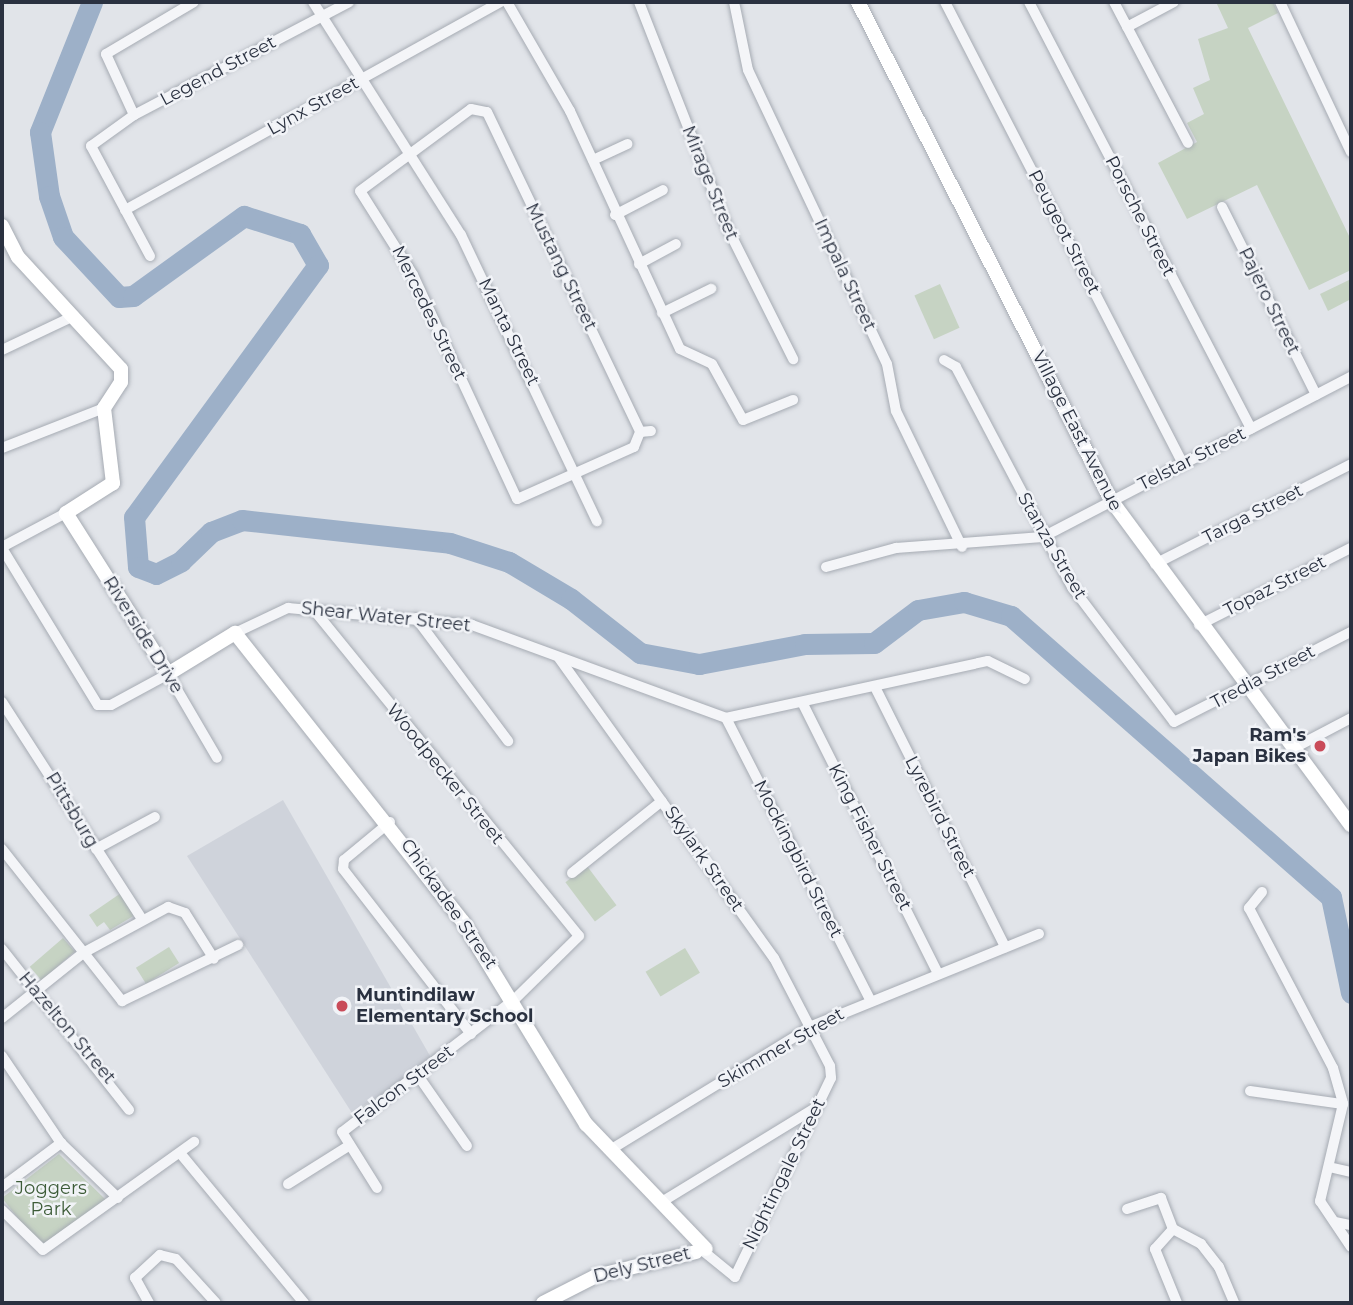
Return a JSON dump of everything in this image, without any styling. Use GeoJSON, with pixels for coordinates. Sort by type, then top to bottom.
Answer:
{"type":"FeatureCollection","features":[{"type":"Feature","properties":{"kind":"street"},"geometry":{"type":"LineString","coordinates":[[134,115],[106,54],[194,2]]}},
{"type":"Feature","properties":{"kind":"street","name":"Manta Street"},"geometry":{"type":"LineString","coordinates":[[313,2],[360,81],[408,150],[467,247],[597,521]]}},
{"type":"Feature","properties":{"kind":"street","name":"Legend Street"},"geometry":{"type":"LineString","coordinates":[[125,210],[91,146],[134,115],[348,2]]}},
{"type":"Feature","properties":{"kind":"street","name":"Lynx Street"},"geometry":{"type":"LineString","coordinates":[[125,210],[501,2]]}},
{"type":"Feature","properties":{"kind":"street"},"geometry":{"type":"LineString","coordinates":[[507,2],[593,160],[615,215],[680,349],[719,372],[743,419],[793,400]]}},
{"type":"Feature","properties":{"kind":"street","name":"Mirage Street"},"geometry":{"type":"LineString","coordinates":[[639,2],[727,227],[793,359]]}},
{"type":"Feature","properties":{"kind":"street","name":"Impala Street"},"geometry":{"type":"LineString","coordinates":[[734,2],[748,70],[887,364],[896,411],[962,547]]}},
{"type":"Feature","properties":{"kind":"street","name":"Village East Avenue"},"geometry":{"type":"LineString","coordinates":[[858,2],[1111,500],[1199,625],[1296,747],[1351,824]]}},
{"type":"Feature","properties":{"kind":"street","name":"Peugeot Street"},"geometry":{"type":"LineString","coordinates":[[945,2],[1183,464]]}},
{"type":"Feature","properties":{"kind":"street","name":"Porsche Street"},"geometry":{"type":"LineString","coordinates":[[1029,2],[1251,429]]}},
{"type":"Feature","properties":{"kind":"street"},"geometry":{"type":"LineString","coordinates":[[1114,2],[1188,143]]}},
{"type":"Feature","properties":{"kind":"street"},"geometry":{"type":"LineString","coordinates":[[1127,27],[1174,2]]}},
{"type":"Feature","properties":{"kind":"street"},"geometry":{"type":"LineString","coordinates":[[1280,2],[1351,152]]}},
{"type":"Feature","properties":{"kind":"street","name":"Mustang Street"},"geometry":{"type":"LineString","coordinates":[[408,150],[471,109],[487,112],[645,431],[634,447],[517,499]]}},
{"type":"Feature","properties":{"kind":"street"},"geometry":{"type":"LineString","coordinates":[[593,160],[628,144]]}},
{"type":"Feature","properties":{"kind":"street","name":"Mercedes Street"},"geometry":{"type":"LineString","coordinates":[[408,150],[360,191],[413,275],[517,499]]}},
{"type":"Feature","properties":{"kind":"street"},"geometry":{"type":"LineString","coordinates":[[615,215],[663,190]]}},
{"type":"Feature","properties":{"kind":"street","name":"Pajero Street"},"geometry":{"type":"LineString","coordinates":[[1222,207],[1316,395]]}},
{"type":"Feature","properties":{"kind":"street"},"geometry":{"type":"LineString","coordinates":[[125,210],[150,256]]}},
{"type":"Feature","properties":{"kind":"street"},"geometry":{"type":"LineString","coordinates":[[2,226],[7,250],[74,316],[121,369],[121,382],[104,408],[2,448]]}},
{"type":"Feature","properties":{"kind":"street"},"geometry":{"type":"LineString","coordinates":[[639,264],[676,244]]}},
{"type":"Feature","properties":{"kind":"street"},"geometry":{"type":"LineString","coordinates":[[662,313],[710,289]]}},
{"type":"Feature","properties":{"kind":"street"},"geometry":{"type":"LineString","coordinates":[[2,350],[74,316]]}},
{"type":"Feature","properties":{"kind":"street","name":"Stanza Street"},"geometry":{"type":"LineString","coordinates":[[944,360],[956,367],[1043,537],[1072,587],[1176,723]]}},
{"type":"Feature","properties":{"kind":"street","name":"Telstar Street"},"geometry":{"type":"LineString","coordinates":[[826,567],[896,548],[962,547],[1043,537],[1351,377]]}},
{"type":"Feature","properties":{"kind":"street"},"geometry":{"type":"LineString","coordinates":[[2,547],[66,513],[113,483],[104,408]]}},
{"type":"Feature","properties":{"kind":"street","name":"Targa Street"},"geometry":{"type":"LineString","coordinates":[[1154,564],[1351,464]]}},
{"type":"Feature","properties":{"kind":"street","name":"Riverside Drive"},"geometry":{"type":"LineString","coordinates":[[66,513],[168,674],[217,758]]}},
{"type":"Feature","properties":{"kind":"street","name":"Shear Water Street"},"geometry":{"type":"LineString","coordinates":[[2,547],[98,705],[111,705],[168,674],[235,632],[288,608],[416,618],[495,631],[726,719]]}},
{"type":"Feature","properties":{"kind":"street","name":"Topaz Street"},"geometry":{"type":"LineString","coordinates":[[1199,625],[1351,548]]}},
{"type":"Feature","properties":{"kind":"street","name":"Woodpecker Street"},"geometry":{"type":"LineString","coordinates":[[314,610],[579,936]]}},
{"type":"Feature","properties":{"kind":"street"},"geometry":{"type":"LineString","coordinates":[[416,618],[508,741]]}},
{"type":"Feature","properties":{"kind":"street","name":"Chickadee Street"},"geometry":{"type":"LineString","coordinates":[[235,632],[391,822],[515,999],[575,1108],[701,1250],[735,1277]]}},
{"type":"Feature","properties":{"kind":"street","name":"Tredia Street"},"geometry":{"type":"LineString","coordinates":[[1176,723],[1247,683],[1351,632]]}},
{"type":"Feature","properties":{"kind":"street","name":"Skylark Street"},"geometry":{"type":"LineString","coordinates":[[559,657],[774,958],[812,1026],[832,1072]]}},
{"type":"Feature","properties":{"kind":"street"},"geometry":{"type":"LineString","coordinates":[[726,719],[988,661],[1025,679]]}},
{"type":"Feature","properties":{"kind":"street","name":"Lyrebird Street"},"geometry":{"type":"LineString","coordinates":[[875,687],[1005,947]]}},
{"type":"Feature","properties":{"kind":"street","name":"Pittsburg"},"geometry":{"type":"LineString","coordinates":[[2,702],[141,919]]}},
{"type":"Feature","properties":{"kind":"street","name":"King Fisher Street"},"geometry":{"type":"LineString","coordinates":[[802,702],[937,972]]}},
{"type":"Feature","properties":{"kind":"street"},"geometry":{"type":"LineString","coordinates":[[1296,747],[1351,718]]}},
{"type":"Feature","properties":{"kind":"street","name":"Mockingbird Street"},"geometry":{"type":"LineString","coordinates":[[726,719],[870,1000]]}},
{"type":"Feature","properties":{"kind":"street"},"geometry":{"type":"LineString","coordinates":[[572,873],[662,801]]}},
{"type":"Feature","properties":{"kind":"street"},"geometry":{"type":"LineString","coordinates":[[96,849],[155,817]]}},
{"type":"Feature","properties":{"kind":"street"},"geometry":{"type":"LineString","coordinates":[[391,822],[344,860],[343,869],[471,1034]]}},
{"type":"Feature","properties":{"kind":"street"},"geometry":{"type":"LineString","coordinates":[[2,849],[83,953],[127,1002],[238,945]]}},
{"type":"Feature","properties":{"kind":"street"},"geometry":{"type":"LineString","coordinates":[[1262,892],[1249,908],[1332,1068],[1343,1104],[1346,1117],[1320,1201],[1351,1247]]}},
{"type":"Feature","properties":{"kind":"street"},"geometry":{"type":"LineString","coordinates":[[2,1018],[83,953],[141,919],[180,908],[214,959]]}},
{"type":"Feature","properties":{"kind":"street","name":"Skimmer Street"},"geometry":{"type":"LineString","coordinates":[[610,1150],[812,1026],[937,972],[1039,934]]}},
{"type":"Feature","properties":{"kind":"street","name":"Falcon Street"},"geometry":{"type":"LineString","coordinates":[[377,1188],[347,1147],[344,1129],[419,1077],[515,999],[579,936]]}},
{"type":"Feature","properties":{"kind":"street","name":"Hazelton Street"},"geometry":{"type":"LineString","coordinates":[[2,948],[129,1110]]}},
{"type":"Feature","properties":{"kind":"street"},"geometry":{"type":"LineString","coordinates":[[2,1056],[61,1143],[118,1198]]}},
{"type":"Feature","properties":{"kind":"street","name":"Nightingale Street"},"geometry":{"type":"LineString","coordinates":[[735,1277],[832,1072]]}},
{"type":"Feature","properties":{"kind":"street"},"geometry":{"type":"LineString","coordinates":[[419,1077],[467,1146]]}},
{"type":"Feature","properties":{"kind":"street"},"geometry":{"type":"LineString","coordinates":[[1250,1091],[1343,1104]]}},
{"type":"Feature","properties":{"kind":"street"},"geometry":{"type":"LineString","coordinates":[[660,1203],[816,1108]]}},
{"type":"Feature","properties":{"kind":"street"},"geometry":{"type":"LineString","coordinates":[[2,1210],[43,1250],[194,1142]]}},
{"type":"Feature","properties":{"kind":"street"},"geometry":{"type":"LineString","coordinates":[[2,1187],[61,1143]]}},
{"type":"Feature","properties":{"kind":"street"},"geometry":{"type":"LineString","coordinates":[[288,1184],[347,1147]]}},
{"type":"Feature","properties":{"kind":"street"},"geometry":{"type":"LineString","coordinates":[[180,1153],[304,1303]]}},
{"type":"Feature","properties":{"kind":"street"},"geometry":{"type":"LineString","coordinates":[[1329,1167],[1351,1172]]}},
{"type":"Feature","properties":{"kind":"street"},"geometry":{"type":"LineString","coordinates":[[1127,1209],[1161,1198],[1173,1229],[1201,1244],[1234,1303]]}},
{"type":"Feature","properties":{"kind":"street"},"geometry":{"type":"LineString","coordinates":[[1335,1222],[1351,1225]]}},
{"type":"Feature","properties":{"kind":"street"},"geometry":{"type":"LineString","coordinates":[[1173,1229],[1155,1250],[1177,1303]]}},
{"type":"Feature","properties":{"kind":"street","name":"Dely Street"},"geometry":{"type":"LineString","coordinates":[[542,1303],[596,1276],[701,1250]]}},
{"type":"Feature","properties":{"kind":"street"},"geometry":{"type":"LineString","coordinates":[[149,1303],[135,1278],[160,1255],[176,1259],[216,1303]]}},
{"type":"Feature","properties":{"kind":"shaded area","name":"Muntindilaw Elementary School"},"geometry":{"type":"Polygon","coordinates":[[[283,800],[433,1061],[352,1113],[187,856],[283,800]]]}},
{"type":"Feature","properties":{"kind":"green space"},"geometry":{"type":"Polygon","coordinates":[[[1216,2],[1273,2],[1278,13],[1248,28],[1351,240],[1351,270],[1309,290],[1257,185],[1187,219],[1158,163],[1197,142],[1187,123],[1204,114],[1193,88],[1210,80],[1198,39],[1228,28],[1216,2]]]}},
{"type":"Feature","properties":{"kind":"green space"},"geometry":{"type":"Polygon","coordinates":[[[1351,279],[1351,299],[1328,311],[1320,294],[1351,279]]]}},
{"type":"Feature","properties":{"kind":"green space"},"geometry":{"type":"Polygon","coordinates":[[[940,284],[960,328],[934,339],[914,295],[940,284]]]}},
{"type":"Feature","properties":{"kind":"green space"},"geometry":{"type":"Polygon","coordinates":[[[587,866],[616,905],[595,921],[565,882],[587,866]]]}},
{"type":"Feature","properties":{"kind":"green space"},"geometry":{"type":"Polygon","coordinates":[[[121,893],[135,915],[110,930],[104,922],[97,927],[89,915],[121,893]]]}},
{"type":"Feature","properties":{"kind":"green space"},"geometry":{"type":"Polygon","coordinates":[[[63,938],[75,952],[42,980],[30,967],[63,938]]]}},
{"type":"Feature","properties":{"kind":"green space"},"geometry":{"type":"Polygon","coordinates":[[[169,947],[179,963],[146,984],[136,968],[169,947]]]}},
{"type":"Feature","properties":{"kind":"green space"},"geometry":{"type":"Polygon","coordinates":[[[685,948],[700,973],[661,997],[646,972],[685,948]]]}},
{"type":"Feature","properties":{"kind":"green space","name":"Joggers Park"},"geometry":{"type":"Polygon","coordinates":[[[59,1154],[106,1200],[40,1246],[2,1198],[59,1154]]]}},
{"type":"Feature","properties":{"kind":"waterway"},"geometry":{"type":"LineString","coordinates":[[92,2],[40,132],[49,196],[63,237],[119,297],[133,296],[244,216],[300,234],[318,265],[134,517],[138,567],[156,574],[181,561],[211,532],[242,520],[450,543],[509,562],[571,599],[640,653],[699,664],[805,644],[874,643],[918,610],[964,602],[1011,616],[1331,897],[1351,993]]}},
{"type":"Feature","properties":{"kind":"place","name":"Ram's Japan Bikes"},"geometry":{"type":"Point","coordinates":[1320,746]}},
{"type":"Feature","properties":{"kind":"place","name":"Muntindilaw Elementary School"},"geometry":{"type":"Point","coordinates":[342,1006]}}]}
